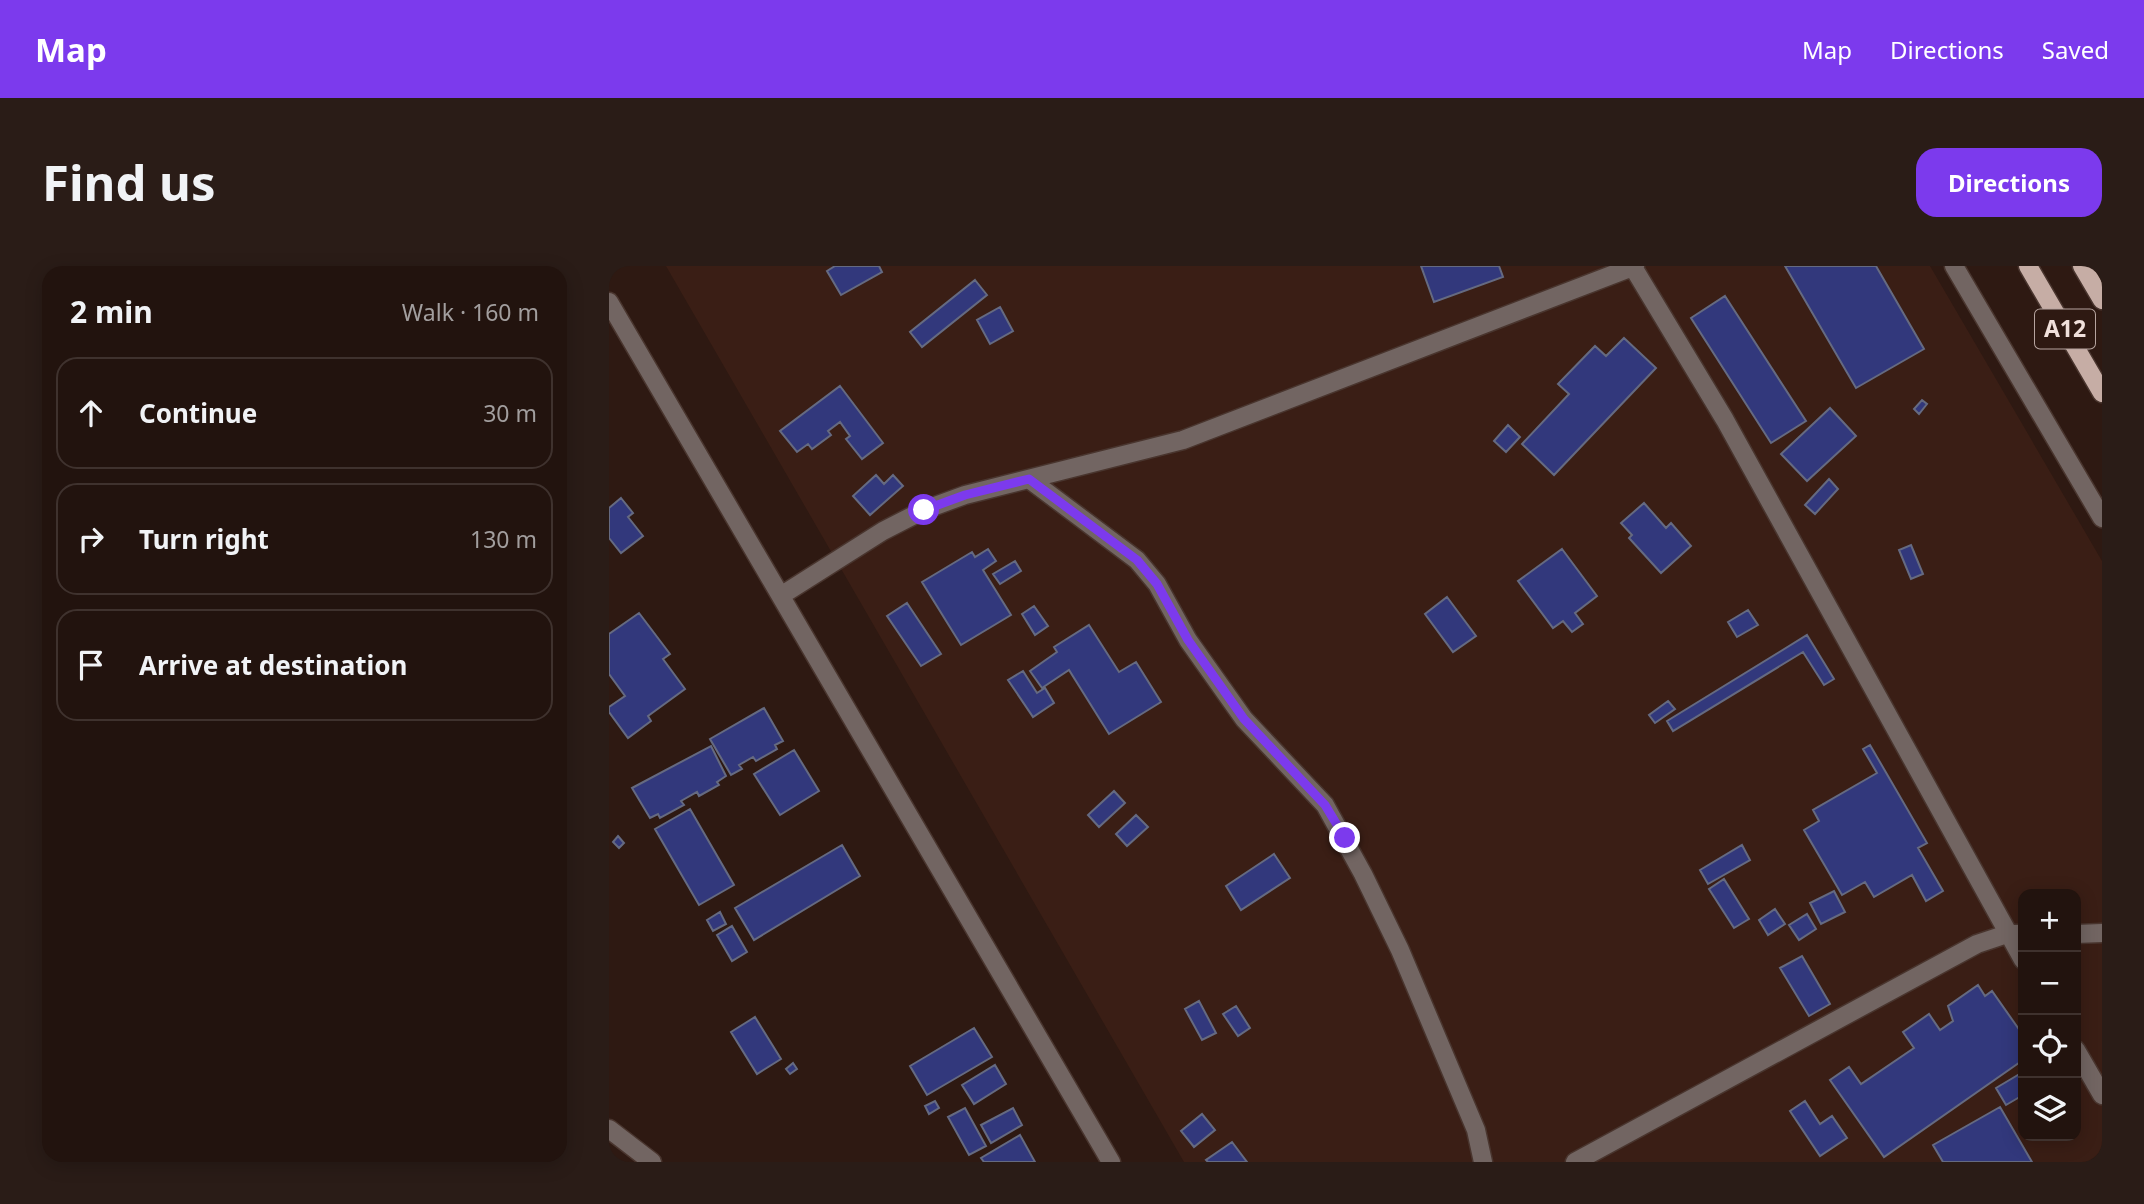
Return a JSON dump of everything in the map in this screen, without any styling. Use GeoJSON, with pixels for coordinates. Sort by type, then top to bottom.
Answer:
{"type":"FeatureCollection","features":[{"type":"Feature","properties":{"kind":"main road","name":"A12"},"geometry":{"type":"LineString","coordinates":[[2028,266],[2102,393]]}},
{"type":"Feature","properties":{"kind":"main road","name":"A12"},"geometry":{"type":"LineString","coordinates":[[2082,266],[2102,300]]}},
{"type":"Feature","properties":{"kind":"street"},"geometry":{"type":"LineString","coordinates":[[1954,266],[2102,518]]}},
{"type":"Feature","properties":{"kind":"street"},"geometry":{"type":"LineString","coordinates":[[782,595],[883,531],[924,510],[965,495],[1183,440],[1634,267],[1725,420],[2015,934],[2020,952]]}},
{"type":"Feature","properties":{"kind":"street"},"geometry":{"type":"LineString","coordinates":[[609,302],[1111,1162]]}},
{"type":"Feature","properties":{"kind":"street"},"geometry":{"type":"LineString","coordinates":[[1029,479],[1137,560],[1157,584],[1188,640],[1244,719],[1325,805],[1351,850],[1400,950],[1476,1130],[1483,1162]]}},
{"type":"Feature","properties":{"kind":"street"},"geometry":{"type":"LineString","coordinates":[[2081,934],[2102,933]]}},
{"type":"Feature","properties":{"kind":"street"},"geometry":{"type":"LineString","coordinates":[[1575,1162],[1965,950],[2015,934]]}},
{"type":"Feature","properties":{"kind":"street"},"geometry":{"type":"LineString","coordinates":[[2081,1059],[2102,1095]]}},
{"type":"Feature","properties":{"kind":"street"},"geometry":{"type":"LineString","coordinates":[[609,1129],[652,1162]]}},
{"type":"Feature","properties":{"kind":"shaded area"},"geometry":{"type":"Polygon","coordinates":[[[666,266],[1930,266],[2102,561],[2102,1162],[1184,1162],[666,266]]]}},
{"type":"Feature","properties":{"kind":"building"},"geometry":{"type":"Polygon","coordinates":[[[835,266],[879,266],[882,272],[841,295],[827,271],[835,266]]]}},
{"type":"Feature","properties":{"kind":"building"},"geometry":{"type":"Polygon","coordinates":[[[1421,266],[1499,266],[1503,277],[1434,302],[1421,266]]]}},
{"type":"Feature","properties":{"kind":"building"},"geometry":{"type":"Polygon","coordinates":[[[1785,266],[1876,266],[1924,349],[1856,388],[1785,266]]]}},
{"type":"Feature","properties":{"kind":"building"},"geometry":{"type":"Polygon","coordinates":[[[975,280],[987,295],[922,347],[910,332],[975,280]]]}},
{"type":"Feature","properties":{"kind":"building"},"geometry":{"type":"Polygon","coordinates":[[[1725,296],[1806,421],[1771,443],[1691,318],[1725,296]]]}},
{"type":"Feature","properties":{"kind":"building"},"geometry":{"type":"Polygon","coordinates":[[[1000,307],[1013,331],[990,344],[977,320],[1000,307]]]}},
{"type":"Feature","properties":{"kind":"building"},"geometry":{"type":"Polygon","coordinates":[[[1624,338],[1656,368],[1554,475],[1522,444],[1569,394],[1558,384],[1595,346],[1606,356],[1624,338]]]}},
{"type":"Feature","properties":{"kind":"building"},"geometry":{"type":"Polygon","coordinates":[[[840,386],[883,443],[862,459],[846,439],[850,436],[840,422],[828,431],[831,435],[812,449],[808,444],[797,452],[780,431],[840,386]]]}},
{"type":"Feature","properties":{"kind":"building"},"geometry":{"type":"Polygon","coordinates":[[[1922,400],[1927,404],[1919,414],[1914,409],[1922,400]]]}},
{"type":"Feature","properties":{"kind":"building"},"geometry":{"type":"Polygon","coordinates":[[[1830,408],[1856,436],[1807,481],[1781,454],[1830,408]]]}},
{"type":"Feature","properties":{"kind":"building"},"geometry":{"type":"Polygon","coordinates":[[[1508,425],[1520,437],[1506,452],[1494,441],[1508,425]]]}},
{"type":"Feature","properties":{"kind":"building"},"geometry":{"type":"Polygon","coordinates":[[[876,475],[884,484],[893,475],[903,486],[870,515],[853,496],[876,475]]]}},
{"type":"Feature","properties":{"kind":"building"},"geometry":{"type":"Polygon","coordinates":[[[1829,479],[1838,489],[1815,514],[1805,505],[1829,479]]]}},
{"type":"Feature","properties":{"kind":"building"},"geometry":{"type":"Polygon","coordinates":[[[621,498],[633,513],[628,517],[643,536],[621,553],[609,538],[609,508],[621,498]]]}},
{"type":"Feature","properties":{"kind":"building"},"geometry":{"type":"Polygon","coordinates":[[[1644,503],[1666,528],[1671,523],[1691,546],[1661,573],[1629,538],[1632,535],[1621,523],[1644,503]]]}},
{"type":"Feature","properties":{"kind":"building"},"geometry":{"type":"Polygon","coordinates":[[[1911,545],[1923,574],[1911,579],[1899,550],[1911,545]]]}},
{"type":"Feature","properties":{"kind":"building"},"geometry":{"type":"Polygon","coordinates":[[[988,549],[996,561],[983,570],[1011,615],[961,645],[922,582],[972,552],[975,557],[988,549]]]}},
{"type":"Feature","properties":{"kind":"building"},"geometry":{"type":"Polygon","coordinates":[[[1562,549],[1597,596],[1575,613],[1583,624],[1572,632],[1563,621],[1553,628],[1518,581],[1562,549]]]}},
{"type":"Feature","properties":{"kind":"building"},"geometry":{"type":"Polygon","coordinates":[[[1015,561],[1021,571],[1000,584],[993,574],[1015,561]]]}},
{"type":"Feature","properties":{"kind":"building"},"geometry":{"type":"Polygon","coordinates":[[[1447,597],[1476,636],[1453,652],[1425,614],[1447,597]]]}},
{"type":"Feature","properties":{"kind":"building"},"geometry":{"type":"Polygon","coordinates":[[[907,603],[941,654],[921,666],[887,616],[907,603]]]}},
{"type":"Feature","properties":{"kind":"building"},"geometry":{"type":"Polygon","coordinates":[[[1034,606],[1048,626],[1035,635],[1022,614],[1034,606]]]}},
{"type":"Feature","properties":{"kind":"building"},"geometry":{"type":"Polygon","coordinates":[[[1748,610],[1758,625],[1737,637],[1728,622],[1748,610]]]}},
{"type":"Feature","properties":{"kind":"building"},"geometry":{"type":"Polygon","coordinates":[[[639,613],[670,654],[663,659],[685,689],[648,716],[651,721],[628,738],[609,712],[609,707],[625,696],[609,674],[609,634],[639,613]]]}},
{"type":"Feature","properties":{"kind":"building"},"geometry":{"type":"Polygon","coordinates":[[[1089,625],[1119,672],[1136,662],[1161,702],[1109,734],[1069,670],[1042,688],[1030,671],[1057,652],[1054,647],[1089,625]]]}},
{"type":"Feature","properties":{"kind":"building"},"geometry":{"type":"Polygon","coordinates":[[[1807,635],[1834,679],[1824,685],[1803,652],[1673,731],[1667,721],[1807,635]]]}},
{"type":"Feature","properties":{"kind":"building"},"geometry":{"type":"Polygon","coordinates":[[[1023,671],[1037,693],[1045,688],[1054,703],[1033,717],[1008,680],[1023,671]]]}},
{"type":"Feature","properties":{"kind":"building"},"geometry":{"type":"Polygon","coordinates":[[[1668,701],[1675,709],[1655,723],[1649,715],[1668,701]]]}},
{"type":"Feature","properties":{"kind":"building"},"geometry":{"type":"Polygon","coordinates":[[[764,708],[783,741],[775,745],[777,749],[756,761],[753,757],[739,765],[742,769],[731,775],[710,739],[764,708]]]}},
{"type":"Feature","properties":{"kind":"building"},"geometry":{"type":"Polygon","coordinates":[[[1870,745],[1927,843],[1918,848],[1943,891],[1926,901],[1912,875],[1874,897],[1865,882],[1842,895],[1804,830],[1819,821],[1813,810],[1877,773],[1863,749],[1870,745]]]}},
{"type":"Feature","properties":{"kind":"building"},"geometry":{"type":"Polygon","coordinates":[[[711,746],[726,776],[717,782],[719,785],[699,796],[697,792],[681,801],[684,805],[660,818],[658,814],[650,818],[632,788],[711,746]]]}},
{"type":"Feature","properties":{"kind":"building"},"geometry":{"type":"Polygon","coordinates":[[[794,750],[819,791],[780,815],[754,774],[794,750]]]}},
{"type":"Feature","properties":{"kind":"building"},"geometry":{"type":"Polygon","coordinates":[[[1114,791],[1125,803],[1099,827],[1088,815],[1114,791]]]}},
{"type":"Feature","properties":{"kind":"building"},"geometry":{"type":"Polygon","coordinates":[[[690,809],[734,885],[699,905],[655,829],[690,809]]]}},
{"type":"Feature","properties":{"kind":"building"},"geometry":{"type":"Polygon","coordinates":[[[1136,815],[1148,827],[1127,846],[1116,834],[1136,815]]]}},
{"type":"Feature","properties":{"kind":"building"},"geometry":{"type":"Polygon","coordinates":[[[618,836],[624,843],[619,848],[613,842],[618,836]]]}},
{"type":"Feature","properties":{"kind":"building"},"geometry":{"type":"Polygon","coordinates":[[[842,845],[860,876],[754,940],[735,908],[842,845]]]}},
{"type":"Feature","properties":{"kind":"building"},"geometry":{"type":"Polygon","coordinates":[[[1742,845],[1750,860],[1708,884],[1700,870],[1742,845]]]}},
{"type":"Feature","properties":{"kind":"building"},"geometry":{"type":"Polygon","coordinates":[[[1274,854],[1290,878],[1241,910],[1226,886],[1274,854]]]}},
{"type":"Feature","properties":{"kind":"building"},"geometry":{"type":"Polygon","coordinates":[[[1724,879],[1749,919],[1734,928],[1709,889],[1724,879]]]}},
{"type":"Feature","properties":{"kind":"building"},"geometry":{"type":"Polygon","coordinates":[[[1834,891],[1845,912],[1821,924],[1810,903],[1834,891]]]}},
{"type":"Feature","properties":{"kind":"building"},"geometry":{"type":"Polygon","coordinates":[[[1775,909],[1785,924],[1768,935],[1759,920],[1775,909]]]}},
{"type":"Feature","properties":{"kind":"building"},"geometry":{"type":"Polygon","coordinates":[[[720,912],[726,924],[713,931],[707,920],[720,912]]]}},
{"type":"Feature","properties":{"kind":"building"},"geometry":{"type":"Polygon","coordinates":[[[1807,914],[1816,929],[1799,940],[1789,925],[1807,914]]]}},
{"type":"Feature","properties":{"kind":"building"},"geometry":{"type":"Polygon","coordinates":[[[732,926],[747,952],[732,961],[717,935],[732,926]]]}},
{"type":"Feature","properties":{"kind":"building"},"geometry":{"type":"Polygon","coordinates":[[[1802,956],[1830,1004],[1809,1016],[1780,968],[1802,956]]]}},
{"type":"Feature","properties":{"kind":"building"},"geometry":{"type":"Polygon","coordinates":[[[1978,985],[1985,996],[1992,991],[2018,1028],[2018,1063],[1884,1157],[1830,1080],[1849,1067],[1861,1084],[1914,1048],[1903,1032],[1929,1014],[1940,1030],[1953,1021],[1948,1006],[1978,985]]]}},
{"type":"Feature","properties":{"kind":"building"},"geometry":{"type":"Polygon","coordinates":[[[1199,1001],[1216,1033],[1202,1040],[1185,1009],[1199,1001]]]}},
{"type":"Feature","properties":{"kind":"building"},"geometry":{"type":"Polygon","coordinates":[[[1236,1006],[1250,1028],[1238,1036],[1223,1014],[1236,1006]]]}},
{"type":"Feature","properties":{"kind":"building"},"geometry":{"type":"Polygon","coordinates":[[[755,1017],[781,1059],[757,1074],[731,1032],[755,1017]]]}},
{"type":"Feature","properties":{"kind":"building"},"geometry":{"type":"Polygon","coordinates":[[[974,1028],[992,1057],[927,1095],[910,1066],[974,1028]]]}},
{"type":"Feature","properties":{"kind":"building"},"geometry":{"type":"Polygon","coordinates":[[[793,1063],[797,1069],[790,1074],[786,1069],[793,1063]]]}},
{"type":"Feature","properties":{"kind":"building"},"geometry":{"type":"Polygon","coordinates":[[[995,1065],[1006,1084],[974,1104],[962,1085],[995,1065]]]}},
{"type":"Feature","properties":{"kind":"building"},"geometry":{"type":"Polygon","coordinates":[[[2018,1075],[2018,1098],[2006,1105],[1996,1088],[2018,1075]]]}},
{"type":"Feature","properties":{"kind":"building"},"geometry":{"type":"Polygon","coordinates":[[[935,1101],[939,1108],[929,1114],[925,1106],[935,1101]]]}},
{"type":"Feature","properties":{"kind":"building"},"geometry":{"type":"Polygon","coordinates":[[[1805,1101],[1820,1124],[1832,1116],[1847,1138],[1820,1156],[1790,1111],[1805,1101]]]}},
{"type":"Feature","properties":{"kind":"building"},"geometry":{"type":"Polygon","coordinates":[[[2000,1107],[2032,1162],[1943,1162],[1933,1145],[2000,1107]]]}},
{"type":"Feature","properties":{"kind":"building"},"geometry":{"type":"Polygon","coordinates":[[[965,1108],[986,1146],[969,1155],[948,1117],[965,1108]]]}},
{"type":"Feature","properties":{"kind":"building"},"geometry":{"type":"Polygon","coordinates":[[[1013,1108],[1022,1125],[991,1143],[981,1125],[1013,1108]]]}},
{"type":"Feature","properties":{"kind":"building"},"geometry":{"type":"Polygon","coordinates":[[[1202,1114],[1215,1130],[1194,1147],[1181,1131],[1202,1114]]]}},
{"type":"Feature","properties":{"kind":"building"},"geometry":{"type":"Polygon","coordinates":[[[1020,1135],[1035,1162],[984,1162],[981,1158],[1020,1135]]]}},
{"type":"Feature","properties":{"kind":"building"},"geometry":{"type":"Polygon","coordinates":[[[1232,1142],[1247,1162],[1206,1160],[1232,1142]]]}},
{"type":"Feature","properties":{"kind":"route"},"geometry":{"type":"LineString","coordinates":[[924,510],[965,495],[1029,479],[1137,560],[1157,584],[1188,640],[1244,719],[1325,805],[1345,838]]}}]}
